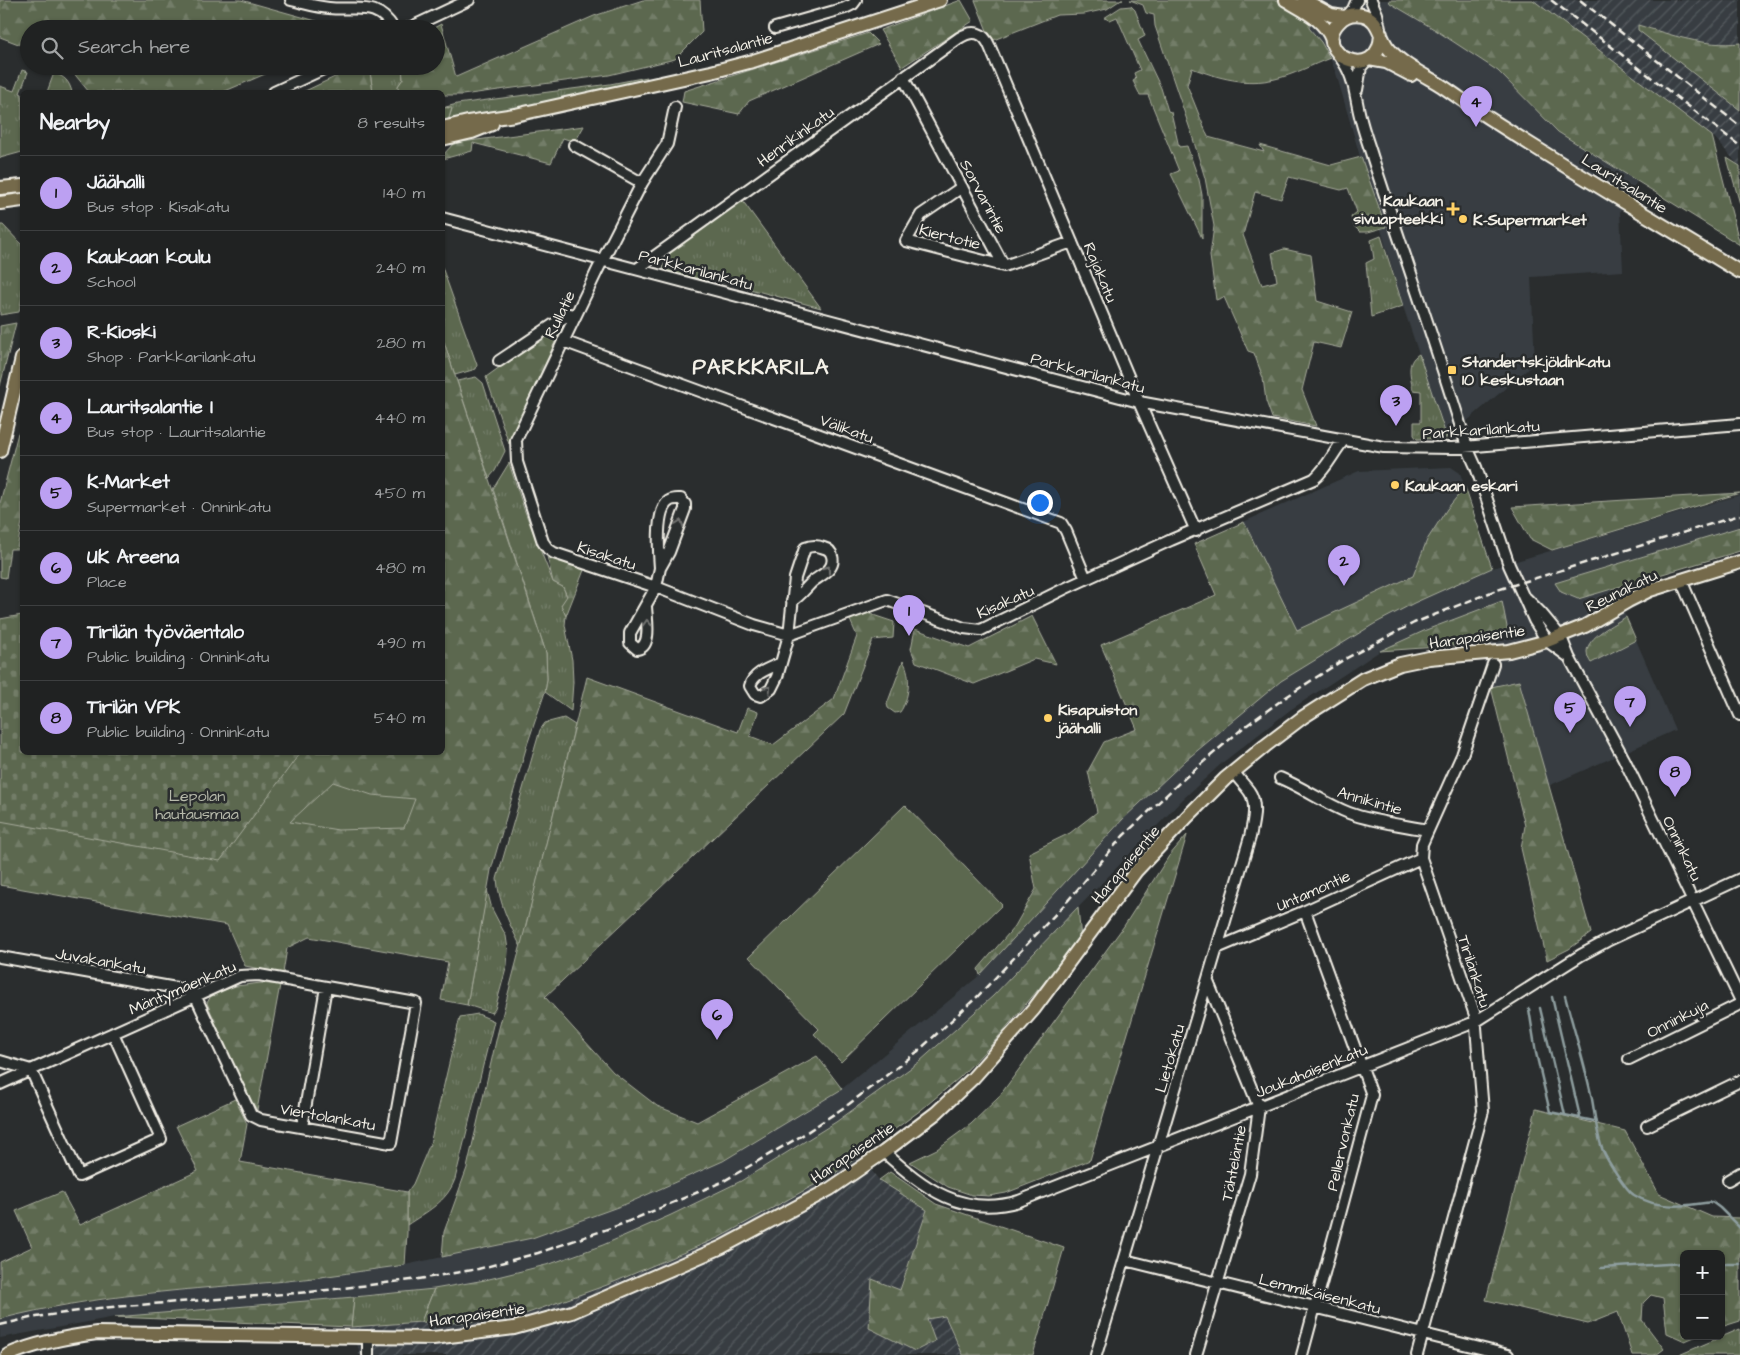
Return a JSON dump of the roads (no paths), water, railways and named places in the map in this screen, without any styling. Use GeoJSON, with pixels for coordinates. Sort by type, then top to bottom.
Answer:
{"type":"FeatureCollection","features":[{"type":"Feature","properties":{"kind":"main road","name":"Lauritsalantie"},"geometry":{"type":"LineString","coordinates":[[445,127],[516,115],[711,72],[753,61],[940,0]]}},
{"type":"Feature","properties":{"kind":"main road"},"geometry":{"type":"LineString","coordinates":[[1286,0],[1319,20],[1329,31],[1335,50],[1340,56],[1351,61],[1368,59],[1376,53],[1379,47],[1380,32],[1376,24],[1366,16],[1354,14],[1346,16],[1331,15],[1304,0]]}},
{"type":"Feature","properties":{"kind":"main road"},"geometry":{"type":"LineString","coordinates":[[1332,40],[1335,25],[1346,16]]}},
{"type":"Feature","properties":{"kind":"main road","name":"Lauritsalantie"},"geometry":{"type":"LineString","coordinates":[[1380,32],[1387,48],[1393,54],[1494,121],[1740,272]]}},
{"type":"Feature","properties":{"kind":"main road","name":"Lauritsalantie"},"geometry":{"type":"LineString","coordinates":[[1368,59],[1378,60],[1395,66],[1458,103],[1494,121]]}},
{"type":"Feature","properties":{"kind":"main road","name":"Lauritsalantie"},"geometry":{"type":"LineString","coordinates":[[445,138],[472,132],[516,115]]}},
{"type":"Feature","properties":{"kind":"main road"},"geometry":{"type":"LineString","coordinates":[[0,188],[20,186]]}},
{"type":"Feature","properties":{"kind":"main road"},"geometry":{"type":"LineString","coordinates":[[0,203],[20,200]]}},
{"type":"Feature","properties":{"kind":"main road"},"geometry":{"type":"LineString","coordinates":[[0,451],[20,366]]}},
{"type":"Feature","properties":{"kind":"main road","name":"Reunakatu"},"geometry":{"type":"LineString","coordinates":[[1547,641],[1585,626],[1636,597],[1681,580],[1740,562]]}},
{"type":"Feature","properties":{"kind":"main road","name":"Harapaisentie"},"geometry":{"type":"LineString","coordinates":[[8,1355],[28,1351],[75,1336],[109,1333],[434,1338],[514,1328],[572,1312],[722,1247],[830,1189],[936,1113],[1005,1044],[1034,1009],[1136,872],[1188,816],[1234,772],[1304,717],[1363,679],[1400,664],[1429,658],[1509,651],[1547,641]]}},
{"type":"Feature","properties":{"kind":"street"},"geometry":{"type":"LineString","coordinates":[[292,0],[322,8],[376,10],[389,20]]}},
{"type":"Feature","properties":{"kind":"street"},"geometry":{"type":"LineString","coordinates":[[426,20],[469,0]]}},
{"type":"Feature","properties":{"kind":"street"},"geometry":{"type":"LineString","coordinates":[[775,28],[845,8],[856,0]]}},
{"type":"Feature","properties":{"kind":"street"},"geometry":{"type":"LineString","coordinates":[[1346,16],[1353,9],[1357,0]]}},
{"type":"Feature","properties":{"kind":"street"},"geometry":{"type":"LineString","coordinates":[[1371,0],[1377,14],[1380,32]]}},
{"type":"Feature","properties":{"kind":"street","name":"Henrikinkatu"},"geometry":{"type":"LineString","coordinates":[[637,269],[903,77],[960,38],[973,32]]}},
{"type":"Feature","properties":{"kind":"street","name":"Rajakatu"},"geometry":{"type":"LineString","coordinates":[[973,32],[983,36],[988,41],[1139,402],[1196,531]]}},
{"type":"Feature","properties":{"kind":"street"},"geometry":{"type":"LineString","coordinates":[[1340,56],[1349,69],[1369,146],[1509,565],[1534,620],[1547,641]]}},
{"type":"Feature","properties":{"kind":"street"},"geometry":{"type":"LineString","coordinates":[[1357,94],[1361,67],[1368,59]]}},
{"type":"Feature","properties":{"kind":"street"},"geometry":{"type":"LineString","coordinates":[[278,90],[311,75]]}},
{"type":"Feature","properties":{"kind":"street","name":"Sorvarintie"},"geometry":{"type":"LineString","coordinates":[[903,77],[1004,266]]}},
{"type":"Feature","properties":{"kind":"street","name":"Rullatie"},"geometry":{"type":"LineString","coordinates":[[543,542],[517,462],[516,440],[563,341],[572,315],[603,260],[642,183],[667,144],[675,107]]}},
{"type":"Feature","properties":{"kind":"street"},"geometry":{"type":"LineString","coordinates":[[574,145],[642,183]]}},
{"type":"Feature","properties":{"kind":"street","name":"Kiertotie"},"geometry":{"type":"LineString","coordinates":[[962,187],[921,215],[906,241],[1004,266]]}},
{"type":"Feature","properties":{"kind":"street","name":"Parkkarilankatu"},"geometry":{"type":"LineString","coordinates":[[445,219],[1139,402],[1384,447],[1415,449],[1468,447],[1740,424]]}},
{"type":"Feature","properties":{"kind":"street"},"geometry":{"type":"LineString","coordinates":[[1004,266],[1072,242]]}},
{"type":"Feature","properties":{"kind":"street"},"geometry":{"type":"LineString","coordinates":[[500,361],[572,315]]}},
{"type":"Feature","properties":{"kind":"street","name":"Välikatu"},"geometry":{"type":"LineString","coordinates":[[563,341],[1057,521],[1061,523],[1066,531],[1086,579]]}},
{"type":"Feature","properties":{"kind":"street","name":"Kisakatu"},"geometry":{"type":"LineString","coordinates":[[543,542],[554,553],[656,587],[754,625],[789,635],[887,600],[964,628],[981,630],[1171,540],[1196,531],[1314,478],[1324,471],[1333,452],[1343,440]]}},
{"type":"Feature","properties":{"kind":"street"},"geometry":{"type":"LineString","coordinates":[[646,605],[656,587],[660,568],[658,546],[663,512],[670,500],[681,499],[685,504],[685,509],[669,552],[660,568]]}},
{"type":"Feature","properties":{"kind":"street"},"geometry":{"type":"LineString","coordinates":[[781,663],[789,635],[792,601],[795,578],[805,548],[817,545],[827,548],[831,552],[833,560],[830,567],[826,573],[813,581],[800,596],[792,601]]}},
{"type":"Feature","properties":{"kind":"street"},"geometry":{"type":"LineString","coordinates":[[1681,580],[1740,715]]}},
{"type":"Feature","properties":{"kind":"street","name":"Onninkatu"},"geometry":{"type":"LineString","coordinates":[[1523,596],[1542,613],[1561,637],[1569,657],[1624,759],[1740,999]]}},
{"type":"Feature","properties":{"kind":"street","name":"Onninkatu"},"geometry":{"type":"LineString","coordinates":[[1547,641],[1569,657]]}},
{"type":"Feature","properties":{"kind":"street"},"geometry":{"type":"LineString","coordinates":[[1421,858],[1422,844],[1462,755],[1493,664]]}},
{"type":"Feature","properties":{"kind":"street","name":"Lietokatu"},"geometry":{"type":"LineString","coordinates":[[1096,1355],[1250,837],[1254,819],[1254,806],[1250,792],[1234,772]]}},
{"type":"Feature","properties":{"kind":"street","name":"Annikintie"},"geometry":{"type":"LineString","coordinates":[[1280,778],[1295,784],[1325,803],[1351,814],[1428,830]]}},
{"type":"Feature","properties":{"kind":"street","name":"Untamontie"},"geometry":{"type":"LineString","coordinates":[[1217,948],[1305,911],[1421,858]]}},
{"type":"Feature","properties":{"kind":"street","name":"Tirilänkatu"},"geometry":{"type":"LineString","coordinates":[[1417,1355],[1483,1111],[1475,1015],[1421,858]]}},
{"type":"Feature","properties":{"kind":"street","name":"Joukahaisenkatu"},"geometry":{"type":"LineString","coordinates":[[884,1152],[896,1164],[943,1197],[976,1206],[1001,1206],[1158,1147],[1475,1022],[1581,955],[1740,878]]}},
{"type":"Feature","properties":{"kind":"street","name":"Pellervonkatu"},"geometry":{"type":"LineString","coordinates":[[1302,1355],[1372,1095],[1305,911]]}},
{"type":"Feature","properties":{"kind":"street","name":"Juvakankatu"},"geometry":{"type":"LineString","coordinates":[[0,957],[182,989],[195,996]]}},
{"type":"Feature","properties":{"kind":"street","name":"Mäntymäenkatu"},"geometry":{"type":"LineString","coordinates":[[0,1084],[195,996],[247,975],[416,1003]]}},
{"type":"Feature","properties":{"kind":"street","name":"Tähteläntie"},"geometry":{"type":"LineString","coordinates":[[1196,1355],[1250,1174],[1259,1107],[1208,981]]}},
{"type":"Feature","properties":{"kind":"street"},"geometry":{"type":"LineString","coordinates":[[302,1127],[326,987]]}},
{"type":"Feature","properties":{"kind":"street","name":"Viertolankatu"},"geometry":{"type":"LineString","coordinates":[[195,996],[251,1115],[261,1120],[390,1142],[416,1003]]}},
{"type":"Feature","properties":{"kind":"street","name":"Onninkuja"},"geometry":{"type":"LineString","coordinates":[[1629,1059],[1740,1004]]}},
{"type":"Feature","properties":{"kind":"street"},"geometry":{"type":"LineString","coordinates":[[0,1061],[31,1070],[79,1176],[162,1139],[113,1033]]}},
{"type":"Feature","properties":{"kind":"street"},"geometry":{"type":"LineString","coordinates":[[1647,1126],[1740,1081]]}},
{"type":"Feature","properties":{"kind":"street"},"geometry":{"type":"LineString","coordinates":[[1728,1180],[1740,1173]]}},
{"type":"Feature","properties":{"kind":"street","name":"Lemmikäisenkatu"},"geometry":{"type":"LineString","coordinates":[[1125,1260],[1508,1355]]}},
{"type":"Feature","properties":{"kind":"street"},"geometry":{"type":"LineString","coordinates":[[368,1337],[368,1355]]}},
{"type":"Feature","properties":{"kind":"waterway"},"geometry":{"type":"LineString","coordinates":[[1565,996],[1583,1060],[1601,1145],[1608,1161],[1622,1181],[1634,1195],[1653,1203],[1672,1206],[1712,1202],[1740,1228]]}},
{"type":"Feature","properties":{"kind":"waterway"},"geometry":{"type":"LineString","coordinates":[[1552,997],[1580,1117]]}},
{"type":"Feature","properties":{"kind":"waterway"},"geometry":{"type":"LineString","coordinates":[[1540,1008],[1565,1115]]}},
{"type":"Feature","properties":{"kind":"waterway"},"geometry":{"type":"LineString","coordinates":[[1529,1009],[1536,1053],[1550,1112],[1594,1121]]}},
{"type":"Feature","properties":{"kind":"waterway"},"geometry":{"type":"LineString","coordinates":[[1601,1268],[1680,1263]]}},
{"type":"Feature","properties":{"kind":"waterway"},"geometry":{"type":"LineString","coordinates":[[1725,1264],[1740,1264]]}},
{"type":"Feature","properties":{"kind":"railway"},"geometry":{"type":"LineString","coordinates":[[1551,0],[1740,146]]}},
{"type":"Feature","properties":{"kind":"railway"},"geometry":{"type":"LineString","coordinates":[[1580,0],[1740,126]]}},
{"type":"Feature","properties":{"kind":"railway"},"geometry":{"type":"LineString","coordinates":[[0,1325],[30,1318],[99,1308],[310,1292],[419,1279],[478,1269],[538,1253],[622,1224],[722,1182],[801,1136],[849,1104],[917,1052],[978,996],[1065,904],[1123,836],[1179,783],[1243,728],[1286,697],[1343,660],[1414,623],[1494,591],[1740,515]]}},
{"type":"Feature","properties":{"kind":"place","name":"Lauritsalantie I"},"geometry":{"type":"Point","coordinates":[1476,127]}},
{"type":"Feature","properties":{"kind":"place","name":"Kaukaan sivuapteekki"},"geometry":{"type":"Point","coordinates":[1453,209]}},
{"type":"Feature","properties":{"kind":"place","name":"K-Supermarket"},"geometry":{"type":"Point","coordinates":[1463,219]}},
{"type":"Feature","properties":{"kind":"place","name":"Standertskjöldinkatu 10 keskustaan"},"geometry":{"type":"Point","coordinates":[1452,370]}},
{"type":"Feature","properties":{"kind":"place","name":"R-Kioski"},"geometry":{"type":"Point","coordinates":[1396,426]}},
{"type":"Feature","properties":{"kind":"place","name":"Kaukaan eskari"},"geometry":{"type":"Point","coordinates":[1395,485]}},
{"type":"Feature","properties":{"kind":"place","name":"Kaukaan koulu"},"geometry":{"type":"Point","coordinates":[1344,586]}},
{"type":"Feature","properties":{"kind":"place","name":"Jäähalli"},"geometry":{"type":"Point","coordinates":[909,636]}},
{"type":"Feature","properties":{"kind":"place","name":"Kisapuiston jäähalli"},"geometry":{"type":"Point","coordinates":[1048,718]}},
{"type":"Feature","properties":{"kind":"place","name":"Tirilän työväentalo"},"geometry":{"type":"Point","coordinates":[1630,727]}},
{"type":"Feature","properties":{"kind":"place","name":"K-Market"},"geometry":{"type":"Point","coordinates":[1570,733]}},
{"type":"Feature","properties":{"kind":"place","name":"Tirilän VPK"},"geometry":{"type":"Point","coordinates":[1675,797]}},
{"type":"Feature","properties":{"kind":"place","name":"UK Areena"},"geometry":{"type":"Point","coordinates":[717,1040]}},
{"type":"Feature","properties":{"kind":"district","name":"PARKKARILA"},"geometry":{"type":"Point","coordinates":[761,367]}},
{"type":"Feature","properties":{"kind":"park label","name":"Lepolan hautausmaa"},"geometry":{"type":"Point","coordinates":[197,804]}}]}
